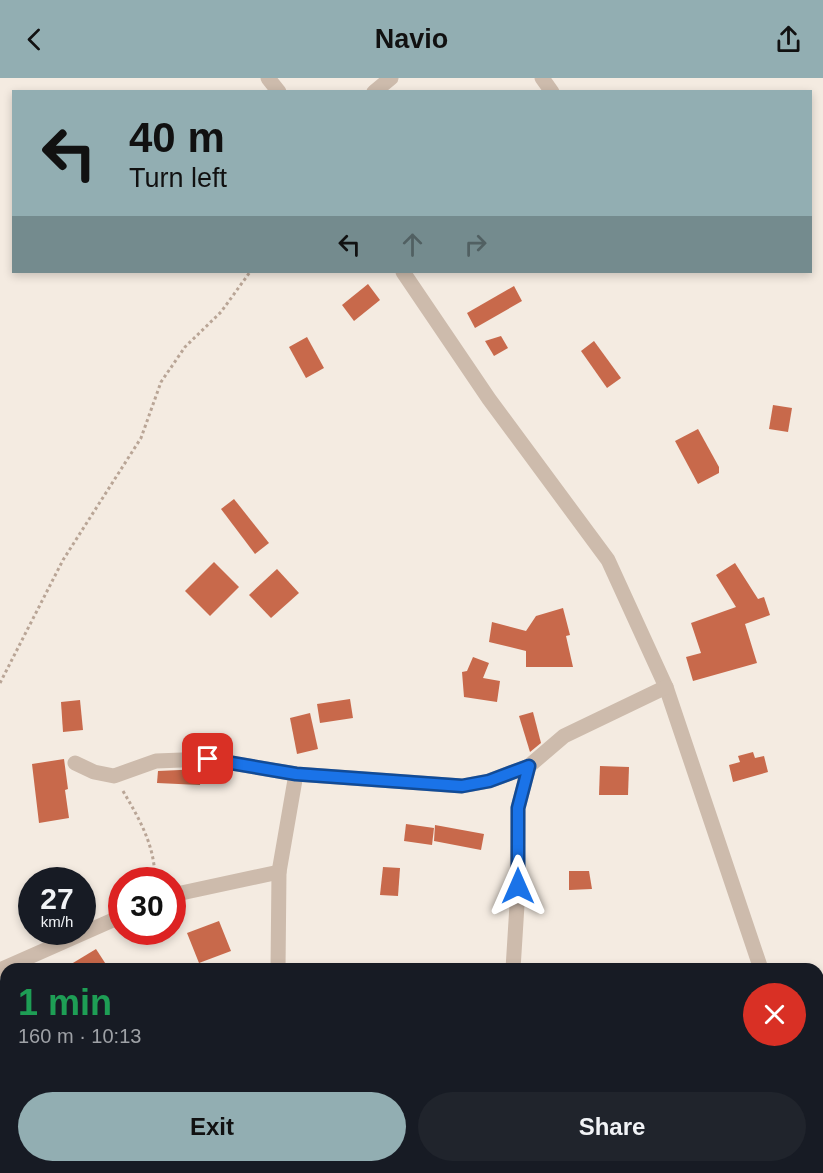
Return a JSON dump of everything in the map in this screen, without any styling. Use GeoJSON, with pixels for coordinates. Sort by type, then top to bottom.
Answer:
{"type":"FeatureCollection","features":[{"type":"Feature","properties":{"kind":"street"},"geometry":{"type":"LineString","coordinates":[[268,78],[277,90]]}},
{"type":"Feature","properties":{"kind":"street"},"geometry":{"type":"LineString","coordinates":[[376,90],[391,78]]}},
{"type":"Feature","properties":{"kind":"street"},"geometry":{"type":"LineString","coordinates":[[404,273],[489,399],[608,560],[666,687],[759,963]]}},
{"type":"Feature","properties":{"kind":"street"},"geometry":{"type":"LineString","coordinates":[[75,764],[94,772],[114,776],[156,762],[208,759],[296,774],[462,786],[489,781],[529,766],[564,736],[666,687]]}},
{"type":"Feature","properties":{"kind":"street"},"geometry":{"type":"LineString","coordinates":[[513,963],[518,905],[518,808],[529,766]]}},
{"type":"Feature","properties":{"kind":"street"},"geometry":{"type":"LineString","coordinates":[[278,963],[279,872],[296,774]]}},
{"type":"Feature","properties":{"kind":"street"},"geometry":{"type":"LineString","coordinates":[[186,892],[279,872]]}},
{"type":"Feature","properties":{"kind":"street"},"geometry":{"type":"LineString","coordinates":[[16,963],[108,922]]}},
{"type":"Feature","properties":{"kind":"path"},"geometry":{"type":"LineString","coordinates":[[0,682],[63,560],[141,438],[161,382],[185,347],[221,312],[249,273]]}},
{"type":"Feature","properties":{"kind":"path"},"geometry":{"type":"LineString","coordinates":[[94,772],[109,785],[122,790],[142,823],[155,860],[155,867]]}},
{"type":"Feature","properties":{"kind":"building"},"geometry":{"type":"Polygon","coordinates":[[[368,284],[380,300],[354,321],[342,305],[368,284]]]}},
{"type":"Feature","properties":{"kind":"building"},"geometry":{"type":"Polygon","coordinates":[[[514,286],[522,301],[475,328],[467,313],[514,286]]]}},
{"type":"Feature","properties":{"kind":"building"},"geometry":{"type":"Polygon","coordinates":[[[501,336],[508,348],[494,356],[485,341],[501,336]]]}},
{"type":"Feature","properties":{"kind":"building"},"geometry":{"type":"Polygon","coordinates":[[[307,337],[324,368],[306,378],[289,347],[307,337]]]}},
{"type":"Feature","properties":{"kind":"building"},"geometry":{"type":"Polygon","coordinates":[[[594,341],[621,378],[607,388],[581,351],[594,341]]]}},
{"type":"Feature","properties":{"kind":"building"},"geometry":{"type":"Polygon","coordinates":[[[773,405],[792,408],[788,432],[769,429],[773,405]]]}},
{"type":"Feature","properties":{"kind":"building"},"geometry":{"type":"Polygon","coordinates":[[[698,429],[719,467],[719,473],[698,484],[675,441],[698,429]]]}},
{"type":"Feature","properties":{"kind":"building"},"geometry":{"type":"Polygon","coordinates":[[[234,499],[269,543],[255,554],[221,509],[234,499]]]}},
{"type":"Feature","properties":{"kind":"building"},"geometry":{"type":"Polygon","coordinates":[[[214,562],[239,587],[210,616],[185,591],[214,562]]]}},
{"type":"Feature","properties":{"kind":"building"},"geometry":{"type":"Polygon","coordinates":[[[735,563],[758,599],[764,597],[770,615],[745,624],[757,663],[693,681],[686,657],[701,653],[691,623],[736,607],[716,575],[735,563]]]}},
{"type":"Feature","properties":{"kind":"building"},"geometry":{"type":"Polygon","coordinates":[[[277,569],[299,593],[271,618],[249,595],[277,569]]]}},
{"type":"Feature","properties":{"kind":"building"},"geometry":{"type":"Polygon","coordinates":[[[563,608],[570,635],[566,636],[573,667],[526,667],[526,651],[489,642],[492,622],[526,631],[536,616],[563,608]]]}},
{"type":"Feature","properties":{"kind":"building"},"geometry":{"type":"Polygon","coordinates":[[[473,657],[489,663],[483,678],[500,681],[497,702],[464,697],[462,672],[467,671],[473,657]]]}},
{"type":"Feature","properties":{"kind":"building"},"geometry":{"type":"Polygon","coordinates":[[[350,699],[353,718],[320,723],[317,704],[350,699]]]}},
{"type":"Feature","properties":{"kind":"building"},"geometry":{"type":"Polygon","coordinates":[[[80,700],[83,730],[63,732],[61,702],[80,700]]]}},
{"type":"Feature","properties":{"kind":"building"},"geometry":{"type":"Polygon","coordinates":[[[533,712],[541,743],[530,752],[519,716],[533,712]]]}},
{"type":"Feature","properties":{"kind":"building"},"geometry":{"type":"Polygon","coordinates":[[[310,713],[318,749],[297,754],[290,718],[310,713]]]}},
{"type":"Feature","properties":{"kind":"building"},"geometry":{"type":"Polygon","coordinates":[[[753,752],[755,758],[764,756],[768,772],[733,782],[729,765],[740,762],[738,756],[753,752]]]}},
{"type":"Feature","properties":{"kind":"building"},"geometry":{"type":"Polygon","coordinates":[[[64,759],[69,818],[39,823],[32,764],[64,759]]]}},
{"type":"Feature","properties":{"kind":"building"},"geometry":{"type":"Polygon","coordinates":[[[600,766],[629,767],[628,795],[599,795],[600,766]]]}},
{"type":"Feature","properties":{"kind":"building"},"geometry":{"type":"Polygon","coordinates":[[[202,769],[200,785],[157,783],[158,771],[202,769]]]}},
{"type":"Feature","properties":{"kind":"building"},"geometry":{"type":"Polygon","coordinates":[[[406,824],[434,828],[432,845],[404,841],[406,824]]]}},
{"type":"Feature","properties":{"kind":"building"},"geometry":{"type":"Polygon","coordinates":[[[435,825],[484,834],[481,850],[434,841],[435,825]]]}},
{"type":"Feature","properties":{"kind":"building"},"geometry":{"type":"Polygon","coordinates":[[[383,867],[400,868],[398,896],[380,895],[383,867]]]}},
{"type":"Feature","properties":{"kind":"building"},"geometry":{"type":"Polygon","coordinates":[[[569,871],[589,871],[592,889],[569,890],[569,871]]]}},
{"type":"Feature","properties":{"kind":"building"},"geometry":{"type":"Polygon","coordinates":[[[219,921],[231,951],[199,963],[187,933],[219,921]]]}},
{"type":"Feature","properties":{"kind":"building"},"geometry":{"type":"Polygon","coordinates":[[[96,949],[105,963],[73,963],[96,949]]]}},
{"type":"Feature","properties":{"kind":"route"},"geometry":{"type":"LineString","coordinates":[[208,759],[296,774],[462,786],[489,781],[529,766],[518,808],[518,886]]}}]}
